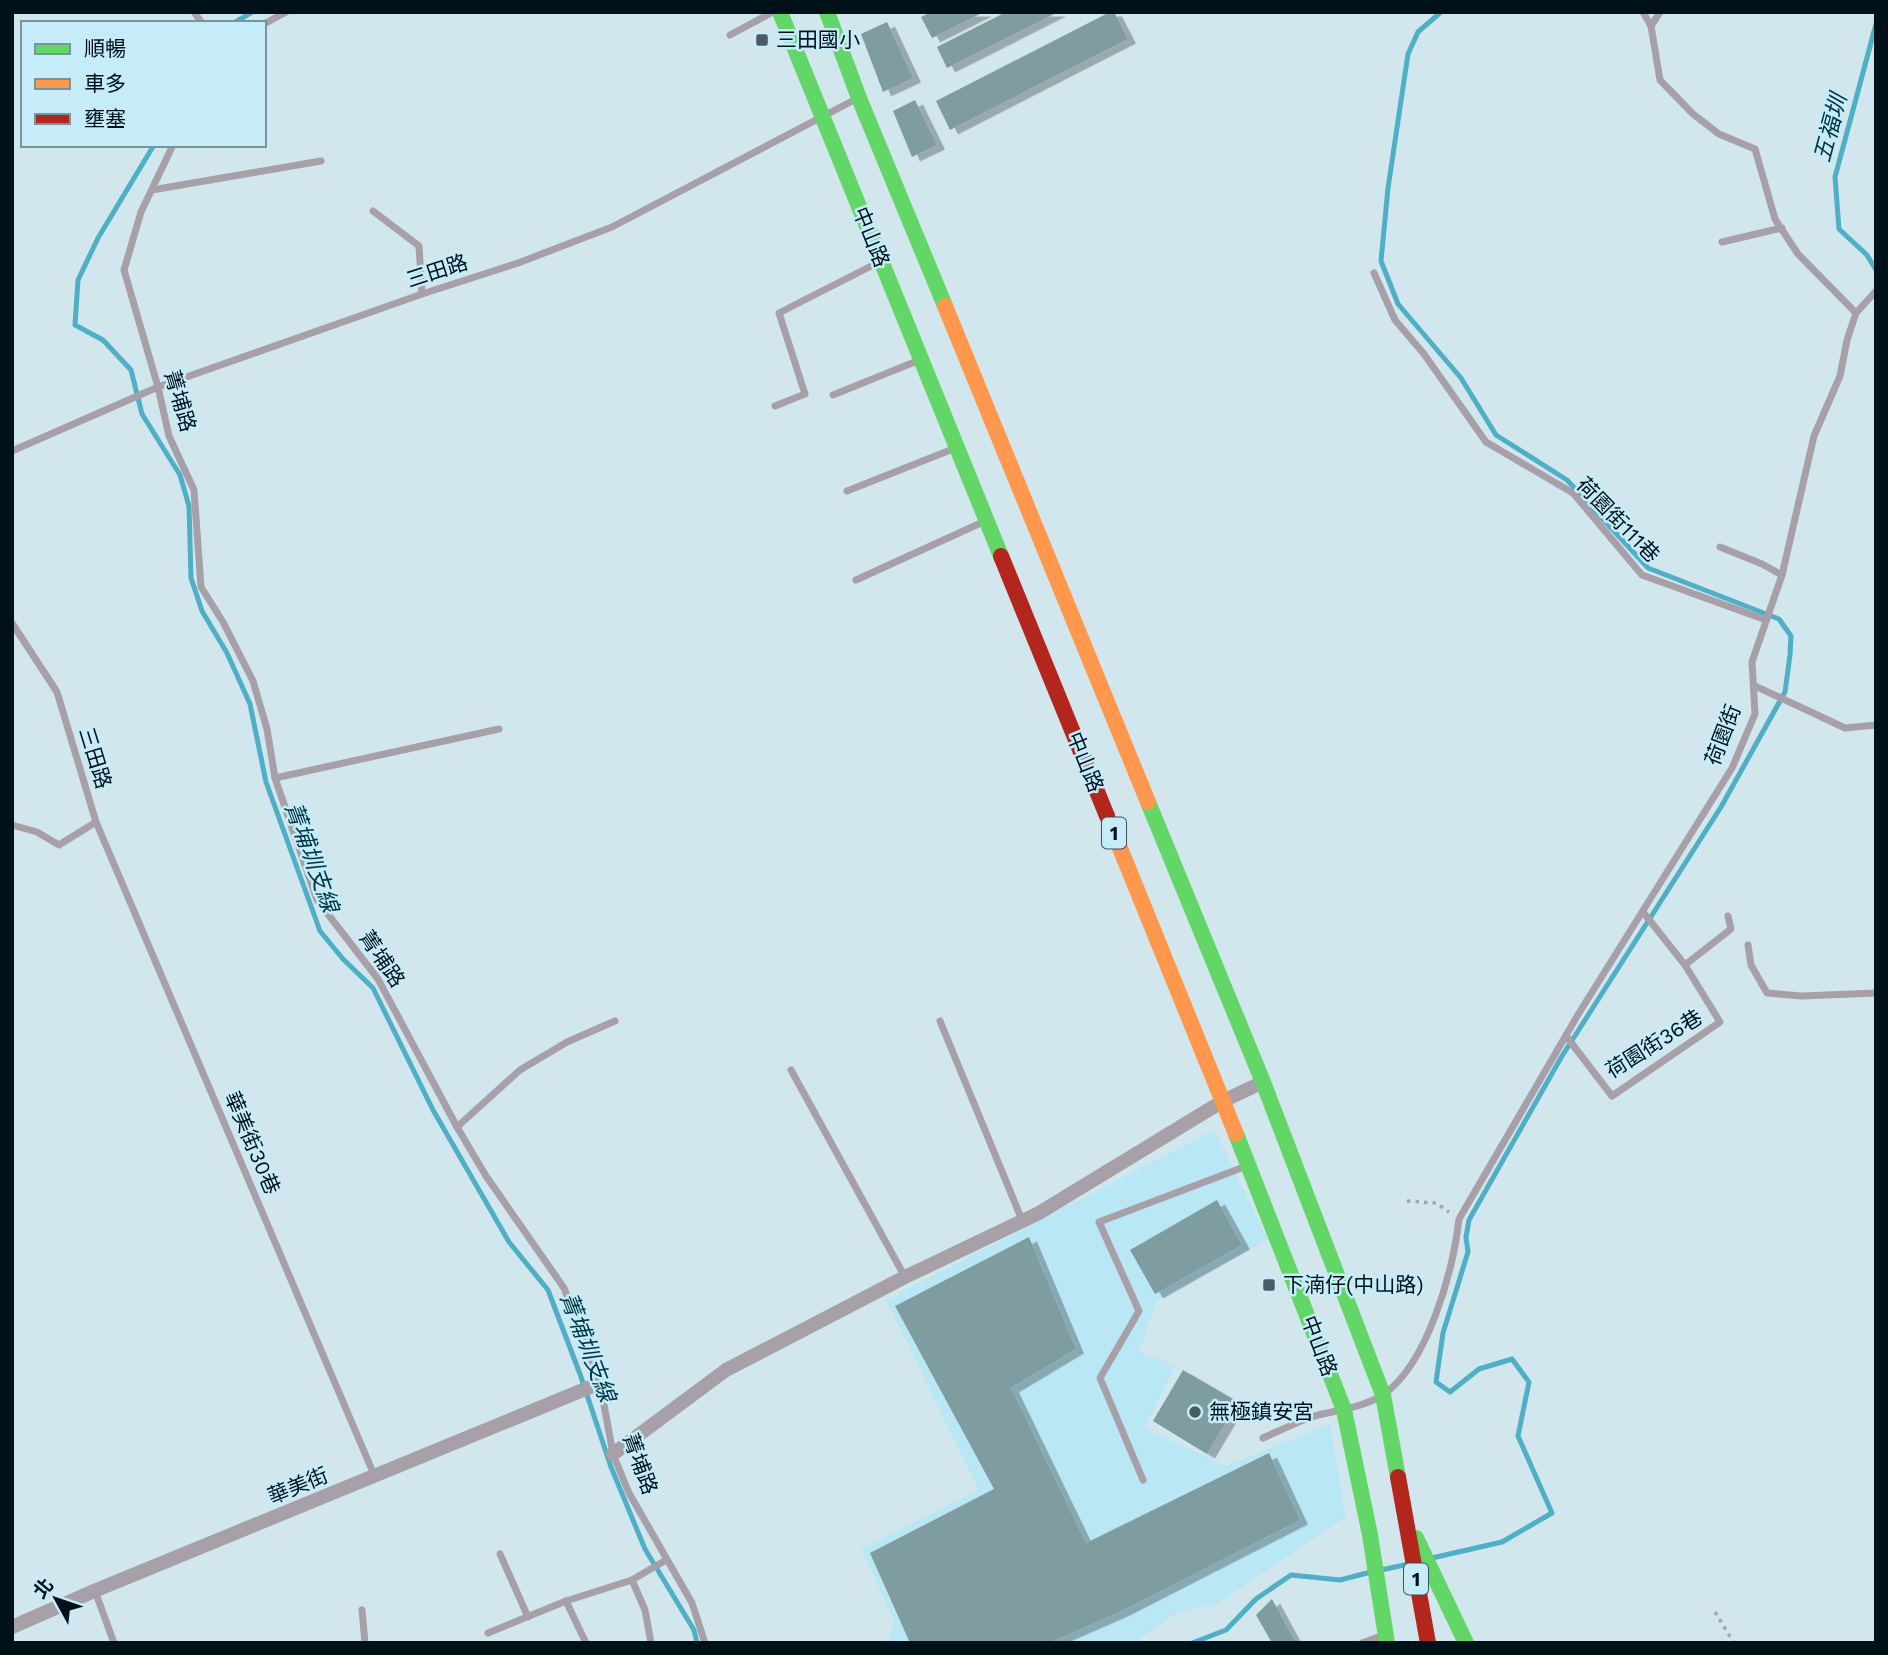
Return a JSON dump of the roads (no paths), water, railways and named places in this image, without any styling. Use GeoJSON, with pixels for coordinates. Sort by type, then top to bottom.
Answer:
{"type":"FeatureCollection","features":[{"type":"Feature","properties":{"kind":"main road","name":"中山路"},"geometry":{"type":"LineString","coordinates":[[780,12],[1223,1101],[1344,1410],[1370,1535],[1386,1639]]}},
{"type":"Feature","properties":{"kind":"main road","name":"中山路"},"geometry":{"type":"LineString","coordinates":[[827,12],[859,98],[1263,1082],[1383,1395],[1427,1643]]}},
{"type":"Feature","properties":{"kind":"main road"},"geometry":{"type":"LineString","coordinates":[[1404,1515],[1466,1643]]}},
{"type":"Feature","properties":{"kind":"street"},"geometry":{"type":"LineString","coordinates":[[613,1454],[726,1370],[1061,1200],[1223,1101],[1263,1082]]}},
{"type":"Feature","properties":{"kind":"street","name":"華美街"},"geometry":{"type":"LineString","coordinates":[[12,1627],[600,1383]]}},
{"type":"Feature","properties":{"kind":"lane"},"geometry":{"type":"LineString","coordinates":[[266,23],[286,12]]}},
{"type":"Feature","properties":{"kind":"lane"},"geometry":{"type":"LineString","coordinates":[[730,35],[773,12]]}},
{"type":"Feature","properties":{"kind":"lane"},"geometry":{"type":"LineString","coordinates":[[1643,12],[1651,26],[1660,80],[1693,114],[1719,134],[1755,149],[1776,219],[1798,254],[1856,313],[1876,292]]}},
{"type":"Feature","properties":{"kind":"lane"},"geometry":{"type":"LineString","coordinates":[[1651,26],[1660,12]]}},
{"type":"Feature","properties":{"kind":"lane","name":"三田路"},"geometry":{"type":"LineString","coordinates":[[12,451],[158,387],[518,263],[612,227],[859,98]]}},
{"type":"Feature","properties":{"kind":"lane","name":"菁埔路"},"geometry":{"type":"LineString","coordinates":[[172,147],[141,212],[124,270],[158,387],[169,436],[194,490],[201,587],[223,622],[253,681],[267,729],[275,778],[317,900],[378,979],[486,1176],[564,1288],[600,1383],[613,1454],[629,1493],[692,1603],[705,1643]]}},
{"type":"Feature","properties":{"kind":"lane"},"geometry":{"type":"LineString","coordinates":[[152,190],[321,161]]}},
{"type":"Feature","properties":{"kind":"lane"},"geometry":{"type":"LineString","coordinates":[[373,211],[419,247],[422,294]]}},
{"type":"Feature","properties":{"kind":"lane"},"geometry":{"type":"LineString","coordinates":[[1722,242],[1782,228]]}},
{"type":"Feature","properties":{"kind":"lane"},"geometry":{"type":"LineString","coordinates":[[775,406],[805,394],[779,313],[881,261]]}},
{"type":"Feature","properties":{"kind":"lane","name":"荷園街111巷"},"geometry":{"type":"LineString","coordinates":[[1374,273],[1395,320],[1424,354],[1486,442],[1573,493],[1642,575],[1766,620]]}},
{"type":"Feature","properties":{"kind":"lane","name":"荷園街"},"geometry":{"type":"LineString","coordinates":[[1263,1438],[1316,1416],[1344,1410],[1383,1395],[1409,1370],[1432,1322],[1455,1254],[1459,1219],[1566,1036],[1732,768],[1755,714],[1752,662],[1782,575],[1814,436],[1840,376],[1856,313]]}},
{"type":"Feature","properties":{"kind":"lane"},"geometry":{"type":"LineString","coordinates":[[833,395],[921,360]]}},
{"type":"Feature","properties":{"kind":"lane"},"geometry":{"type":"LineString","coordinates":[[847,491],[957,448]]}},
{"type":"Feature","properties":{"kind":"lane"},"geometry":{"type":"LineString","coordinates":[[856,580],[986,521]]}},
{"type":"Feature","properties":{"kind":"lane"},"geometry":{"type":"LineString","coordinates":[[1720,547],[1782,575]]}},
{"type":"Feature","properties":{"kind":"lane","name":"三田路"},"geometry":{"type":"LineString","coordinates":[[12,623],[57,692],[96,822],[59,845],[37,832],[12,825]]}},
{"type":"Feature","properties":{"kind":"lane"},"geometry":{"type":"LineString","coordinates":[[1755,686],[1845,728],[1876,725]]}},
{"type":"Feature","properties":{"kind":"lane"},"geometry":{"type":"LineString","coordinates":[[275,778],[499,729]]}},
{"type":"Feature","properties":{"kind":"lane","name":"華美街30巷"},"geometry":{"type":"LineString","coordinates":[[96,822],[375,1477]]}},
{"type":"Feature","properties":{"kind":"lane","name":"荷園街36巷"},"geometry":{"type":"LineString","coordinates":[[1566,1036],[1612,1096],[1720,1023],[1685,965],[1643,912]]}},
{"type":"Feature","properties":{"kind":"lane"},"geometry":{"type":"LineString","coordinates":[[1685,965],[1731,929],[1728,916]]}},
{"type":"Feature","properties":{"kind":"lane"},"geometry":{"type":"LineString","coordinates":[[1748,945],[1751,965],[1767,993],[1802,996],[1876,993]]}},
{"type":"Feature","properties":{"kind":"lane"},"geometry":{"type":"LineString","coordinates":[[457,1127],[520,1070],[567,1042],[615,1021]]}},
{"type":"Feature","properties":{"kind":"lane"},"geometry":{"type":"LineString","coordinates":[[940,1021],[1022,1220]]}},
{"type":"Feature","properties":{"kind":"lane"},"geometry":{"type":"LineString","coordinates":[[791,1070],[905,1277]]}},
{"type":"Feature","properties":{"kind":"lane"},"geometry":{"type":"LineString","coordinates":[[1143,1480],[1100,1378],[1139,1311],[1099,1222],[1248,1165]]}},
{"type":"Feature","properties":{"kind":"lane"},"geometry":{"type":"LineString","coordinates":[[500,1554],[528,1617]]}},
{"type":"Feature","properties":{"kind":"lane"},"geometry":{"type":"LineString","coordinates":[[488,1633],[566,1601],[632,1580],[666,1560]]}},
{"type":"Feature","properties":{"kind":"lane"},"geometry":{"type":"LineString","coordinates":[[632,1580],[645,1610],[651,1643]]}},
{"type":"Feature","properties":{"kind":"lane"},"geometry":{"type":"LineString","coordinates":[[94,1591],[114,1643]]}},
{"type":"Feature","properties":{"kind":"lane"},"geometry":{"type":"LineString","coordinates":[[566,1601],[584,1642]]}},
{"type":"Feature","properties":{"kind":"lane"},"geometry":{"type":"LineString","coordinates":[[362,1610],[365,1643]]}},
{"type":"Feature","properties":{"kind":"lane"},"geometry":{"type":"LineString","coordinates":[[1362,1643],[1386,1639]]}},
{"type":"Feature","properties":{"kind":"waterway","name":"菁埔圳支線"},"geometry":{"type":"LineString","coordinates":[[237,21],[252,12]]}},
{"type":"Feature","properties":{"kind":"waterway"},"geometry":{"type":"LineString","coordinates":[[1432,1558],[1502,1542],[1552,1513],[1518,1436],[1529,1382],[1512,1359],[1479,1369],[1450,1392],[1436,1382],[1443,1333],[1468,1252],[1466,1237],[1469,1220],[1562,1056],[1721,807],[1785,692],[1791,636],[1779,619],[1648,568],[1567,480],[1496,435],[1461,378],[1398,304],[1381,261],[1388,188],[1408,54],[1418,32],[1441,12]]}},
{"type":"Feature","properties":{"kind":"waterway","name":"五福圳"},"geometry":{"type":"LineString","coordinates":[[1876,24],[1835,177],[1839,229],[1867,255],[1876,270]]}},
{"type":"Feature","properties":{"kind":"waterway","name":"菁埔圳支線"},"geometry":{"type":"LineString","coordinates":[[153,147],[98,238],[78,280],[75,325],[103,340],[131,370],[142,414],[180,475],[189,506],[191,578],[202,611],[227,653],[250,704],[266,782],[320,931],[343,959],[373,988],[433,1110],[509,1242],[548,1290],[611,1467],[645,1549],[694,1630],[697,1643]]}},
{"type":"Feature","properties":{"kind":"waterway"},"geometry":{"type":"LineString","coordinates":[[1381,1570],[1409,1564]]}},
{"type":"Feature","properties":{"kind":"waterway"},"geometry":{"type":"LineString","coordinates":[[1192,1643],[1226,1630],[1256,1599],[1291,1575],[1340,1580],[1371,1572]]}},
{"type":"Feature","properties":{"kind":"place","name":"三田國小"},"geometry":{"type":"Point","coordinates":[762,40]}},
{"type":"Feature","properties":{"kind":"place","name":"下湳仔(中山路)"},"geometry":{"type":"Point","coordinates":[1269,1285]}},
{"type":"Feature","properties":{"kind":"place","name":"無極鎮安宮"},"geometry":{"type":"Point","coordinates":[1195,1412]}}]}
